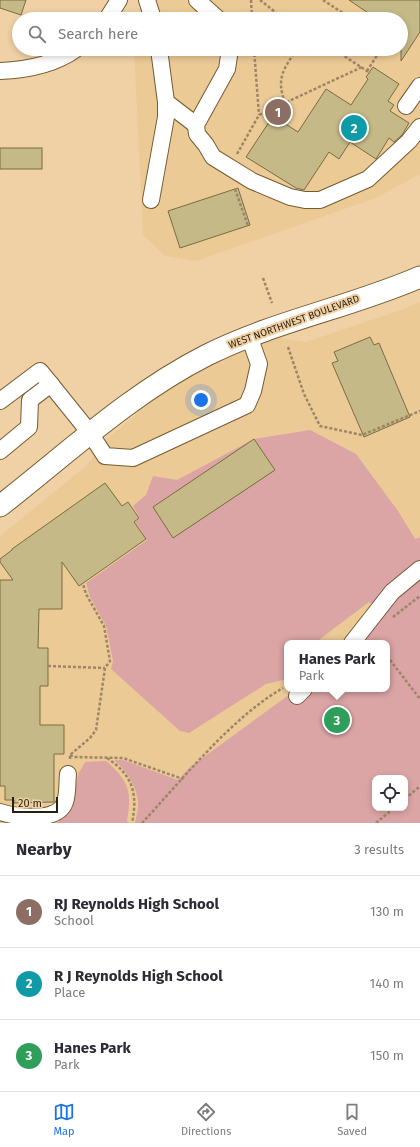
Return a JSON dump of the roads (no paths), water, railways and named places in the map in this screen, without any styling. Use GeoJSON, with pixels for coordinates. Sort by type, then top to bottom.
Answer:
{"type":"FeatureCollection","features":[{"type":"Feature","properties":{"kind":"main road","name":"WEST NORTHWEST BOULEVARD"},"geometry":{"type":"LineString","coordinates":[[0,506],[90,433],[149,389],[207,355],[249,336],[420,276]]}},
{"type":"Feature","properties":{"kind":"street"},"geometry":{"type":"LineString","coordinates":[[111,12],[119,0]]}},
{"type":"Feature","properties":{"kind":"street"},"geometry":{"type":"LineString","coordinates":[[147,0],[151,12]]}},
{"type":"Feature","properties":{"kind":"street"},"geometry":{"type":"LineString","coordinates":[[198,0],[211,12]]}},
{"type":"Feature","properties":{"kind":"street"},"geometry":{"type":"LineString","coordinates":[[0,71],[29,69],[44,65],[62,56]]}},
{"type":"Feature","properties":{"kind":"street"},"geometry":{"type":"LineString","coordinates":[[151,200],[163,138],[166,102],[160,56]]}},
{"type":"Feature","properties":{"kind":"street"},"geometry":{"type":"LineString","coordinates":[[229,56],[227,69],[196,125],[197,134],[213,157],[229,168],[252,181],[290,197],[305,200],[320,200],[368,179],[409,141],[420,127]]}},
{"type":"Feature","properties":{"kind":"street"},"geometry":{"type":"LineString","coordinates":[[406,106],[420,86]]}},
{"type":"Feature","properties":{"kind":"street"},"geometry":{"type":"LineString","coordinates":[[166,102],[196,125]]}},
{"type":"Feature","properties":{"kind":"street"},"geometry":{"type":"LineString","coordinates":[[0,401],[40,371],[90,433],[105,456],[133,458],[247,405],[253,391],[259,364],[249,336]]}},
{"type":"Feature","properties":{"kind":"street"},"geometry":{"type":"LineString","coordinates":[[0,451],[29,427],[30,400],[51,384]]}},
{"type":"Feature","properties":{"kind":"street"},"geometry":{"type":"LineString","coordinates":[[354,640],[392,592],[420,570]]}},
{"type":"Feature","properties":{"kind":"street"},"geometry":{"type":"LineString","coordinates":[[0,812],[10,815],[47,816],[59,812],[65,803],[68,774]]}},
{"type":"Feature","properties":{"kind":"place","name":"RJ Reynolds High School"},"geometry":{"type":"Point","coordinates":[278,112]}},
{"type":"Feature","properties":{"kind":"place","name":"R J Reynolds High School"},"geometry":{"type":"Point","coordinates":[354,128]}},
{"type":"Feature","properties":{"kind":"place","name":"Hanes Park"},"geometry":{"type":"Point","coordinates":[337,720]}}]}
